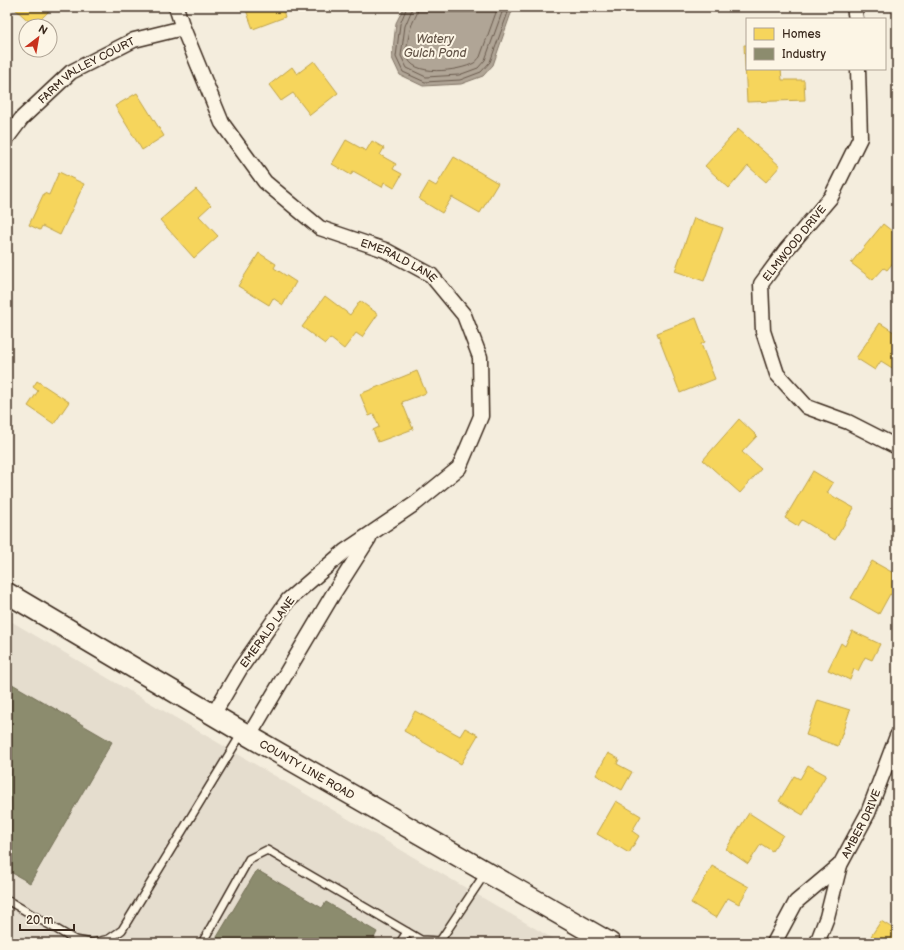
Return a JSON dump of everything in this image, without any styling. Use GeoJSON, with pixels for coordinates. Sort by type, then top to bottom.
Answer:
{"type":"FeatureCollection","features":[{"type":"Feature","properties":{"kind":"main road","name":"COUNTY LINE ROAD"},"geometry":{"type":"LineString","coordinates":[[7,593],[213,715],[610,943]]}},
{"type":"Feature","properties":{"kind":"street","name":"EMERALD LANE"},"geometry":{"type":"LineString","coordinates":[[176,7],[183,28],[222,123],[265,182],[320,228],[385,250],[431,275],[464,315],[480,357],[481,416],[459,468],[416,503],[345,552],[288,600],[240,669],[213,715]]}},
{"type":"Feature","properties":{"kind":"street"},"geometry":{"type":"LineString","coordinates":[[854,7],[856,18]]}},
{"type":"Feature","properties":{"kind":"street","name":"FARM VALLEY COURT"},"geometry":{"type":"LineString","coordinates":[[7,138],[22,118],[72,72],[134,40],[183,28]]}},
{"type":"Feature","properties":{"kind":"street","name":"ELMWOOD DRIVE"},"geometry":{"type":"LineString","coordinates":[[858,70],[860,138],[831,197],[786,250],[761,284],[763,331],[776,374],[806,407],[848,422],[897,447]]}},
{"type":"Feature","properties":{"kind":"street","name":"EMERALD LANE"},"geometry":{"type":"LineString","coordinates":[[246,734],[373,532]]}},
{"type":"Feature","properties":{"kind":"street","name":"AMBER DRIVE"},"geometry":{"type":"LineString","coordinates":[[817,943],[827,917],[840,865],[868,812],[897,736]]}},
{"type":"Feature","properties":{"kind":"street","name":"AMBER DRIVE"},"geometry":{"type":"LineString","coordinates":[[774,943],[796,902],[840,865]]}},
{"type":"Feature","properties":{"kind":"lane"},"geometry":{"type":"LineString","coordinates":[[7,900],[75,940],[92,943],[110,939],[122,930],[246,734]]}},
{"type":"Feature","properties":{"kind":"lane"},"geometry":{"type":"LineString","coordinates":[[202,943],[249,859],[267,850],[421,940],[441,942],[486,872]]}},
{"type":"Feature","properties":{"kind":"lane"},"geometry":{"type":"LineString","coordinates":[[400,943],[407,932]]}},
{"type":"Feature","properties":{"kind":"shaded area"},"geometry":{"type":"Polygon","coordinates":[[[7,619],[181,721],[560,943],[7,943],[7,619]]]}},
{"type":"Feature","properties":{"kind":"water","name":"Watery Gulch Pond"},"geometry":{"type":"Polygon","coordinates":[[[404,7],[514,7],[493,65],[483,76],[461,84],[423,86],[400,75],[392,58],[396,23],[404,7]]]}},
{"type":"Feature","properties":{"kind":"building: Homes"},"geometry":{"type":"Polygon","coordinates":[[[13,7],[47,7],[50,10],[42,18],[25,18],[13,7]]]}},
{"type":"Feature","properties":{"kind":"building: Homes"},"geometry":{"type":"Polygon","coordinates":[[[245,7],[282,7],[285,17],[253,29],[245,7]]]}},
{"type":"Feature","properties":{"kind":"building: Homes"},"geometry":{"type":"Polygon","coordinates":[[[744,45],[746,45],[746,70],[781,70],[782,80],[804,80],[805,100],[747,102],[744,45]]]}},
{"type":"Feature","properties":{"kind":"building: Homes"},"geometry":{"type":"Polygon","coordinates":[[[314,61],[338,93],[310,115],[293,93],[281,101],[269,85],[292,67],[297,74],[314,61]]]}},
{"type":"Feature","properties":{"kind":"building: Homes"},"geometry":{"type":"Polygon","coordinates":[[[137,93],[164,136],[142,150],[115,106],[137,93]]]}},
{"type":"Feature","properties":{"kind":"building: Homes"},"geometry":{"type":"Polygon","coordinates":[[[738,129],[780,166],[766,182],[748,166],[729,188],[705,166],[738,129]]]}},
{"type":"Feature","properties":{"kind":"building: Homes"},"geometry":{"type":"Polygon","coordinates":[[[346,140],[366,151],[372,141],[384,148],[380,155],[396,164],[393,169],[402,174],[394,188],[384,182],[382,187],[353,171],[351,175],[332,164],[346,140]]]}},
{"type":"Feature","properties":{"kind":"building: Homes"},"geometry":{"type":"Polygon","coordinates":[[[454,157],[498,183],[480,213],[452,197],[442,213],[419,199],[429,182],[436,186],[454,157]]]}},
{"type":"Feature","properties":{"kind":"building: Homes"},"geometry":{"type":"Polygon","coordinates":[[[59,172],[84,184],[60,235],[42,226],[40,230],[29,225],[44,193],[49,195],[59,172]]]}},
{"type":"Feature","properties":{"kind":"building: Homes"},"geometry":{"type":"Polygon","coordinates":[[[196,189],[211,205],[199,216],[218,236],[194,258],[160,220],[196,189]]]}},
{"type":"Feature","properties":{"kind":"building: Homes"},"geometry":{"type":"Polygon","coordinates":[[[694,218],[723,228],[704,281],[675,271],[694,218]]]}},
{"type":"Feature","properties":{"kind":"building: Homes"},"geometry":{"type":"Polygon","coordinates":[[[883,224],[897,235],[897,252],[894,256],[897,258],[887,270],[884,268],[873,280],[851,263],[883,224]]]}},
{"type":"Feature","properties":{"kind":"building: Homes"},"geometry":{"type":"Polygon","coordinates":[[[259,253],[276,264],[274,268],[296,282],[283,305],[273,298],[269,305],[238,286],[259,253]]]}},
{"type":"Feature","properties":{"kind":"building: Homes"},"geometry":{"type":"Polygon","coordinates":[[[325,296],[350,315],[360,301],[378,314],[362,337],[356,333],[344,349],[330,338],[325,344],[302,327],[325,296]]]}},
{"type":"Feature","properties":{"kind":"building: Homes"},"geometry":{"type":"Polygon","coordinates":[[[696,318],[705,342],[701,344],[715,379],[680,393],[657,333],[696,318]]]}},
{"type":"Feature","properties":{"kind":"building: Homes"},"geometry":{"type":"Polygon","coordinates":[[[880,323],[897,334],[897,371],[881,361],[875,370],[856,358],[880,323]]]}},
{"type":"Feature","properties":{"kind":"building: Homes"},"geometry":{"type":"Polygon","coordinates":[[[417,371],[426,393],[402,402],[413,429],[378,442],[373,430],[379,427],[374,414],[369,416],[360,394],[417,371]]]}},
{"type":"Feature","properties":{"kind":"building: Homes"},"geometry":{"type":"Polygon","coordinates":[[[37,381],[69,402],[54,424],[28,406],[38,391],[33,387],[37,381]]]}},
{"type":"Feature","properties":{"kind":"building: Homes"},"geometry":{"type":"Polygon","coordinates":[[[739,419],[757,436],[742,452],[761,469],[740,493],[703,460],[739,419]]]}},
{"type":"Feature","properties":{"kind":"building: Homes"},"geometry":{"type":"Polygon","coordinates":[[[813,471],[833,483],[827,493],[854,508],[835,540],[802,520],[798,526],[785,518],[813,471]]]}},
{"type":"Feature","properties":{"kind":"building: Homes"},"geometry":{"type":"Polygon","coordinates":[[[872,561],[897,575],[897,598],[890,594],[879,614],[851,598],[872,561]]]}},
{"type":"Feature","properties":{"kind":"building: Homes"},"geometry":{"type":"Polygon","coordinates":[[[852,631],[880,644],[872,660],[865,657],[858,671],[854,669],[850,680],[828,670],[841,643],[845,646],[852,631]]]}},
{"type":"Feature","properties":{"kind":"building: Homes"},"geometry":{"type":"Polygon","coordinates":[[[818,700],[850,710],[838,746],[806,735],[818,700]]]}},
{"type":"Feature","properties":{"kind":"building: Homes"},"geometry":{"type":"Polygon","coordinates":[[[415,711],[460,736],[465,728],[478,735],[461,764],[404,731],[415,711]]]}},
{"type":"Feature","properties":{"kind":"building: Homes"},"geometry":{"type":"Polygon","coordinates":[[[608,753],[619,759],[617,764],[632,772],[622,790],[596,775],[608,753]]]}},
{"type":"Feature","properties":{"kind":"building: Homes"},"geometry":{"type":"Polygon","coordinates":[[[808,765],[826,775],[803,815],[779,801],[794,776],[800,779],[808,765]]]}},
{"type":"Feature","properties":{"kind":"building: Homes"},"geometry":{"type":"Polygon","coordinates":[[[616,801],[641,816],[632,831],[639,836],[629,853],[597,834],[616,801]]]}},
{"type":"Feature","properties":{"kind":"building: Homes"},"geometry":{"type":"Polygon","coordinates":[[[749,813],[783,835],[772,851],[761,844],[748,864],[726,849],[749,813]]]}},
{"type":"Feature","properties":{"kind":"building: Homes"},"geometry":{"type":"Polygon","coordinates":[[[712,866],[749,887],[739,904],[728,898],[716,918],[691,903],[712,866]]]}},
{"type":"Feature","properties":{"kind":"building: Homes"},"geometry":{"type":"Polygon","coordinates":[[[881,921],[897,931],[897,943],[879,943],[880,941],[871,936],[881,921]]]}},
{"type":"Feature","properties":{"kind":"building: Industry"},"geometry":{"type":"Polygon","coordinates":[[[7,681],[112,742],[30,883],[7,870],[7,681]]]}},
{"type":"Feature","properties":{"kind":"building: Industry"},"geometry":{"type":"Polygon","coordinates":[[[257,870],[322,908],[326,902],[377,932],[374,938],[382,943],[214,942],[257,870]]]}}]}
